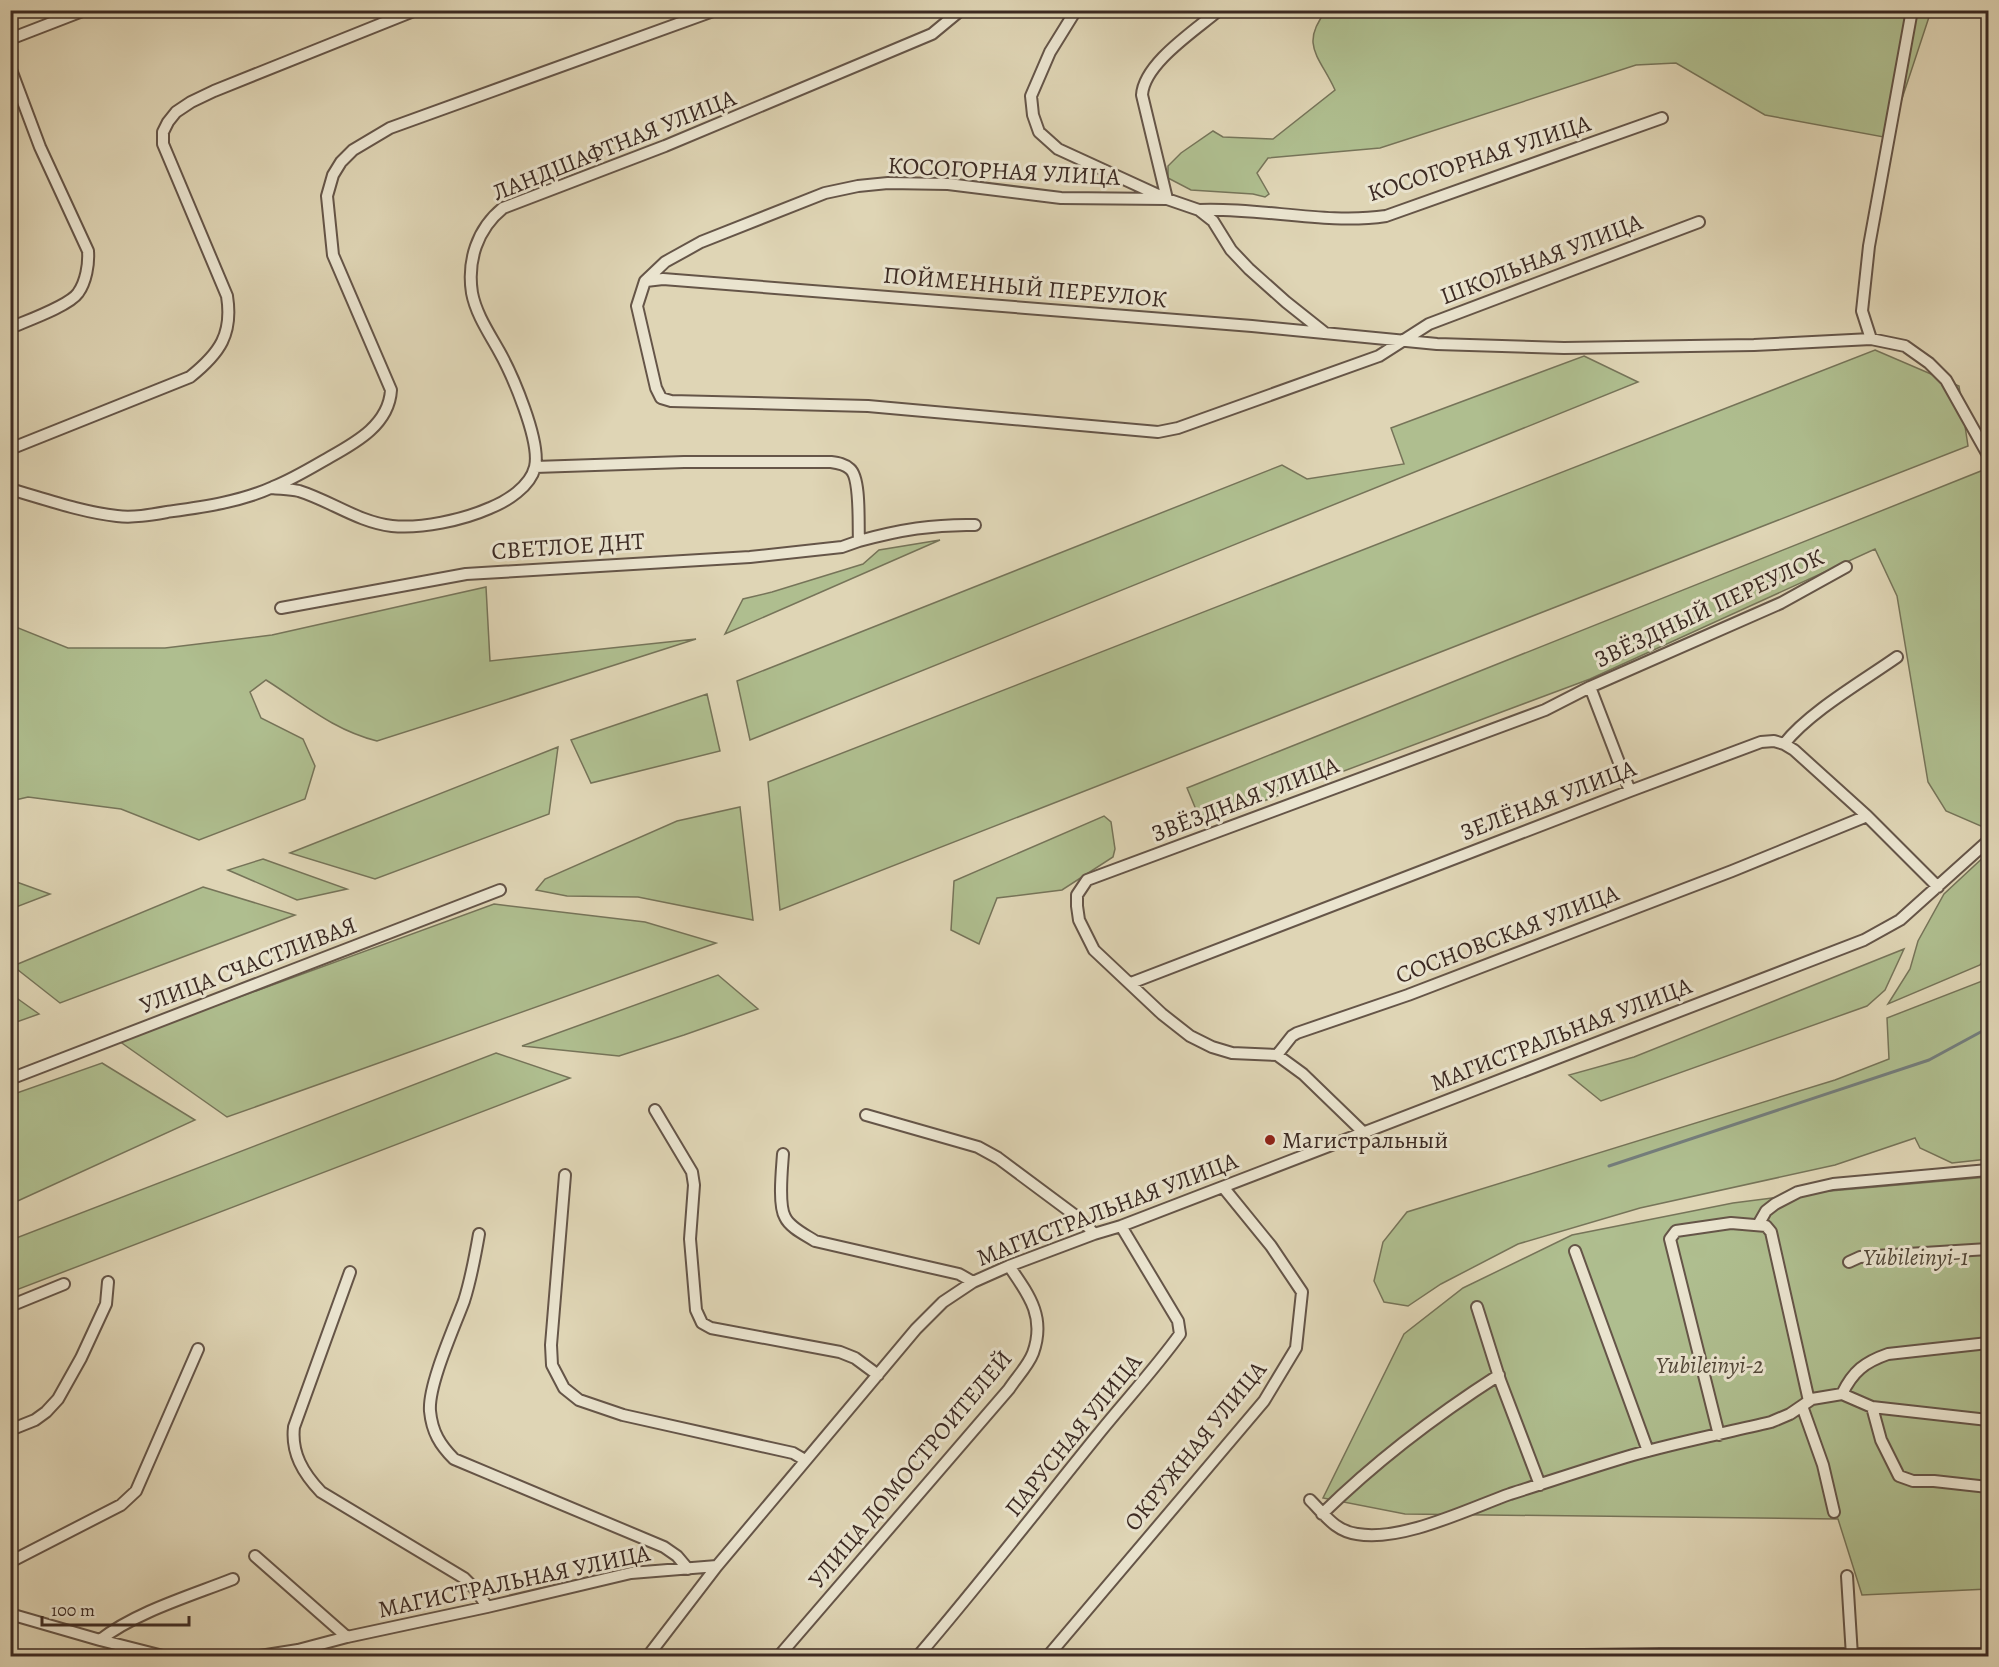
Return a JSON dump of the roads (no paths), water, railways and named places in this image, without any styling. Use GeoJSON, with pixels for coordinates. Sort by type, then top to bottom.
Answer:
{"type":"FeatureCollection","features":[{"type":"Feature","properties":{"kind":"street"},"geometry":{"type":"LineString","coordinates":[[10,39],[85,10]]}},
{"type":"Feature","properties":{"kind":"street"},"geometry":{"type":"LineString","coordinates":[[10,449],[190,377],[209,362],[221,346],[228,328],[230,313],[227,296],[163,144],[163,132],[176,112],[214,91],[416,10]]}},
{"type":"Feature","properties":{"kind":"street"},"geometry":{"type":"LineString","coordinates":[[10,489],[117,516],[141,516],[195,508],[227,502],[272,488],[315,466],[368,432],[383,417],[391,398],[388,381],[333,255],[327,196],[333,175],[341,162],[353,150],[390,128],[716,10]]}},
{"type":"Feature","properties":{"kind":"street","name":"ЛАНДШАФТНАЯ УЛИЦА"},"geometry":{"type":"LineString","coordinates":[[535,466],[533,443],[524,403],[500,352],[485,327],[472,295],[471,273],[474,252],[490,219],[502,208],[665,146],[932,34],[961,10]]}},
{"type":"Feature","properties":{"kind":"street"},"geometry":{"type":"LineString","coordinates":[[1076,10],[1050,52],[1031,96],[1033,115],[1039,132],[1058,149],[1167,199],[1199,210],[1213,221],[1231,250],[1249,269],[1325,333]]}},
{"type":"Feature","properties":{"kind":"street"},"geometry":{"type":"LineString","coordinates":[[1167,199],[1142,95],[1143,84],[1151,69],[1162,58],[1219,10]]}},
{"type":"Feature","properties":{"kind":"street"},"geometry":{"type":"LineString","coordinates":[[1871,339],[1862,311],[1869,246],[1912,10]]}},
{"type":"Feature","properties":{"kind":"street"},"geometry":{"type":"LineString","coordinates":[[10,66],[40,147],[88,251],[88,261],[78,293],[67,303],[10,328]]}},
{"type":"Feature","properties":{"kind":"street","name":"КОСОГОРНАЯ УЛИЦА"},"geometry":{"type":"LineString","coordinates":[[1199,210],[1228,208],[1302,215],[1370,218],[1386,216],[1662,118]]}},
{"type":"Feature","properties":{"kind":"street","name":"КОСОГОРНАЯ УЛИЦА"},"geometry":{"type":"LineString","coordinates":[[645,281],[665,262],[701,242],[825,193],[858,186],[888,183],[948,184],[1061,198],[1167,199]]}},
{"type":"Feature","properties":{"kind":"street","name":"ШКОЛЬНАЯ УЛИЦА"},"geometry":{"type":"LineString","coordinates":[[645,281],[637,306],[656,388],[661,398],[671,401],[868,406],[1158,432],[1189,424],[1379,356],[1429,324],[1699,222]]}},
{"type":"Feature","properties":{"kind":"street","name":"ПОЙМЕННЫЙ ПЕРЕУЛОК"},"geometry":{"type":"LineString","coordinates":[[645,281],[663,279],[1437,344],[1564,348],[1754,345],[1871,339],[1905,346],[1929,363],[1946,380],[1989,455]]}},
{"type":"Feature","properties":{"kind":"street"},"geometry":{"type":"LineString","coordinates":[[272,488],[298,491],[357,517],[393,526],[429,525],[483,511],[507,501],[527,482],[535,466],[684,462],[831,462],[851,469],[856,479],[859,540]]}},
{"type":"Feature","properties":{"kind":"street","name":"СВЕТЛОЕ ДНТ"},"geometry":{"type":"LineString","coordinates":[[281,608],[466,574],[750,556],[842,547],[859,540],[889,533],[944,524],[975,525]]}},
{"type":"Feature","properties":{"kind":"street","name":"ЗВЁЗДНЫЙ ПЕРЕУЛОК"},"geometry":{"type":"LineString","coordinates":[[1590,687],[1763,611],[1846,567]]}},
{"type":"Feature","properties":{"kind":"street"},"geometry":{"type":"LineString","coordinates":[[1897,657],[1832,702],[1791,735],[1784,744],[1809,763],[1867,816],[1938,887]]}},
{"type":"Feature","properties":{"kind":"street"},"geometry":{"type":"LineString","coordinates":[[1590,687],[1629,791]]}},
{"type":"Feature","properties":{"kind":"street","name":"ЗВЁЗДНАЯ УЛИЦА"},"geometry":{"type":"LineString","coordinates":[[1277,1055],[1232,1053],[1212,1047],[1190,1036],[1162,1014],[1094,950],[1079,920],[1077,895],[1087,880],[1545,710],[1590,687]]}},
{"type":"Feature","properties":{"kind":"street","name":"ЗЕЛЁНАЯ УЛИЦА"},"geometry":{"type":"LineString","coordinates":[[1131,983],[1761,742],[1774,741],[1784,744]]}},
{"type":"Feature","properties":{"kind":"street","name":"СОСНОВСКАЯ УЛИЦА"},"geometry":{"type":"LineString","coordinates":[[1277,1055],[1297,1033],[1408,995],[1732,871],[1867,816]]}},
{"type":"Feature","properties":{"kind":"street","name":"МАГИСТРАЛЬНАЯ УЛИЦА"},"geometry":{"type":"LineString","coordinates":[[260,1656],[298,1650],[631,1574],[717,1566],[916,1329],[936,1309],[973,1282],[1009,1266],[1121,1226],[1864,940],[1900,920],[1989,841]]}},
{"type":"Feature","properties":{"kind":"street","name":"УЛИЦА СЧАСТЛИВАЯ"},"geometry":{"type":"LineString","coordinates":[[10,1079],[500,890]]}},
{"type":"Feature","properties":{"kind":"street"},"geometry":{"type":"LineString","coordinates":[[1277,1055],[1303,1074],[1364,1133]]}},
{"type":"Feature","properties":{"kind":"street"},"geometry":{"type":"LineString","coordinates":[[655,1110],[692,1172],[694,1185],[690,1239],[696,1310],[702,1323],[711,1328],[840,1352],[855,1358],[878,1375]]}},
{"type":"Feature","properties":{"kind":"street"},"geometry":{"type":"LineString","coordinates":[[866,1114],[978,1147],[998,1158],[1084,1222],[1094,1234]]}},
{"type":"Feature","properties":{"kind":"street"},"geometry":{"type":"LineString","coordinates":[[783,1154],[781,1197],[784,1217],[796,1229],[815,1241],[959,1274],[973,1282]]}},
{"type":"Feature","properties":{"kind":"street"},"geometry":{"type":"LineString","coordinates":[[1758,1225],[1766,1211],[1798,1192],[1833,1184],[1989,1170]]}},
{"type":"Feature","properties":{"kind":"street"},"geometry":{"type":"LineString","coordinates":[[565,1175],[551,1345],[552,1365],[564,1388],[579,1400],[623,1415],[793,1453],[805,1460]]}},
{"type":"Feature","properties":{"kind":"street","name":"ОКРУЖНАЯ УЛИЦА"},"geometry":{"type":"LineString","coordinates":[[1048,1656],[1264,1401],[1296,1348],[1302,1292],[1271,1246],[1223,1187]]}},
{"type":"Feature","properties":{"kind":"street"},"geometry":{"type":"LineString","coordinates":[[1719,1435],[1670,1239],[1676,1231],[1731,1222],[1766,1226],[1771,1232],[1805,1403],[1834,1512]]}},
{"type":"Feature","properties":{"kind":"street","name":"ПАРУСНАЯ УЛИЦА"},"geometry":{"type":"LineString","coordinates":[[918,1656],[1123,1403],[1162,1360],[1180,1334],[1178,1321],[1121,1226]]}},
{"type":"Feature","properties":{"kind":"street"},"geometry":{"type":"LineString","coordinates":[[479,1234],[473,1269],[435,1381],[430,1408],[433,1429],[442,1447],[454,1459],[664,1547],[677,1556],[688,1569]]}},
{"type":"Feature","properties":{"kind":"street"},"geometry":{"type":"LineString","coordinates":[[1849,1262],[1860,1257],[1989,1249]]}},
{"type":"Feature","properties":{"kind":"street"},"geometry":{"type":"LineString","coordinates":[[1575,1251],[1648,1451]]}},
{"type":"Feature","properties":{"kind":"street","name":"УЛИЦА ДОМОСТРОИТЕЛЕЙ"},"geometry":{"type":"LineString","coordinates":[[779,1656],[1009,1389],[1032,1355],[1036,1338],[1037,1313],[1030,1297],[1009,1266]]}},
{"type":"Feature","properties":{"kind":"street"},"geometry":{"type":"LineString","coordinates":[[350,1272],[294,1427],[292,1443],[310,1481],[321,1492],[464,1578],[477,1591],[487,1607]]}},
{"type":"Feature","properties":{"kind":"street"},"geometry":{"type":"LineString","coordinates":[[10,1430],[35,1420],[46,1412],[58,1398],[81,1358],[106,1304],[108,1282]]}},
{"type":"Feature","properties":{"kind":"street"},"geometry":{"type":"LineString","coordinates":[[10,1306],[64,1284]]}},
{"type":"Feature","properties":{"kind":"street"},"geometry":{"type":"LineString","coordinates":[[1477,1307],[1499,1376],[1540,1485]]}},
{"type":"Feature","properties":{"kind":"street"},"geometry":{"type":"LineString","coordinates":[[1842,1394],[1850,1377],[1874,1359],[1888,1353],[1989,1343]]}},
{"type":"Feature","properties":{"kind":"street"},"geometry":{"type":"LineString","coordinates":[[10,1562],[121,1505],[136,1491],[198,1348]]}},
{"type":"Feature","properties":{"kind":"street"},"geometry":{"type":"LineString","coordinates":[[1322,1514],[1361,1476],[1388,1454],[1462,1399],[1499,1376]]}},
{"type":"Feature","properties":{"kind":"street"},"geometry":{"type":"LineString","coordinates":[[1310,1500],[1326,1519],[1343,1531],[1382,1536],[1447,1519],[1540,1485],[1648,1451],[1771,1422],[1805,1403],[1842,1394],[1872,1407],[1989,1420]]}},
{"type":"Feature","properties":{"kind":"street"},"geometry":{"type":"LineString","coordinates":[[1872,1407],[1881,1440],[1899,1476],[1913,1481],[1989,1487]]}},
{"type":"Feature","properties":{"kind":"street"},"geometry":{"type":"LineString","coordinates":[[255,1556],[347,1637]]}},
{"type":"Feature","properties":{"kind":"street"},"geometry":{"type":"LineString","coordinates":[[648,1656],[717,1566]]}},
{"type":"Feature","properties":{"kind":"street"},"geometry":{"type":"LineString","coordinates":[[1847,1576],[1853,1656]]}},
{"type":"Feature","properties":{"kind":"street"},"geometry":{"type":"LineString","coordinates":[[100,1640],[111,1631],[159,1608],[233,1579]]}},
{"type":"Feature","properties":{"kind":"street"},"geometry":{"type":"LineString","coordinates":[[10,1614],[163,1656]]}},
{"type":"Feature","properties":{"kind":"street"},"geometry":{"type":"LineString","coordinates":[[1501,1656],[1989,1654]]}},
{"type":"Feature","properties":{"kind":"waterway"},"geometry":{"type":"LineString","coordinates":[[1609,1166],[1929,1060],[1988,1028]]}},
{"type":"Feature","properties":{"kind":"place","name":"Магистральный"},"geometry":{"type":"Point","coordinates":[1270,1140]}},
{"type":"Feature","properties":{"kind":"park label","name":"Yubileinyi-1"},"geometry":{"type":"Point","coordinates":[1916,1257]}},
{"type":"Feature","properties":{"kind":"park label","name":"Yubileinyi-2"},"geometry":{"type":"Point","coordinates":[1710,1365]}}]}
